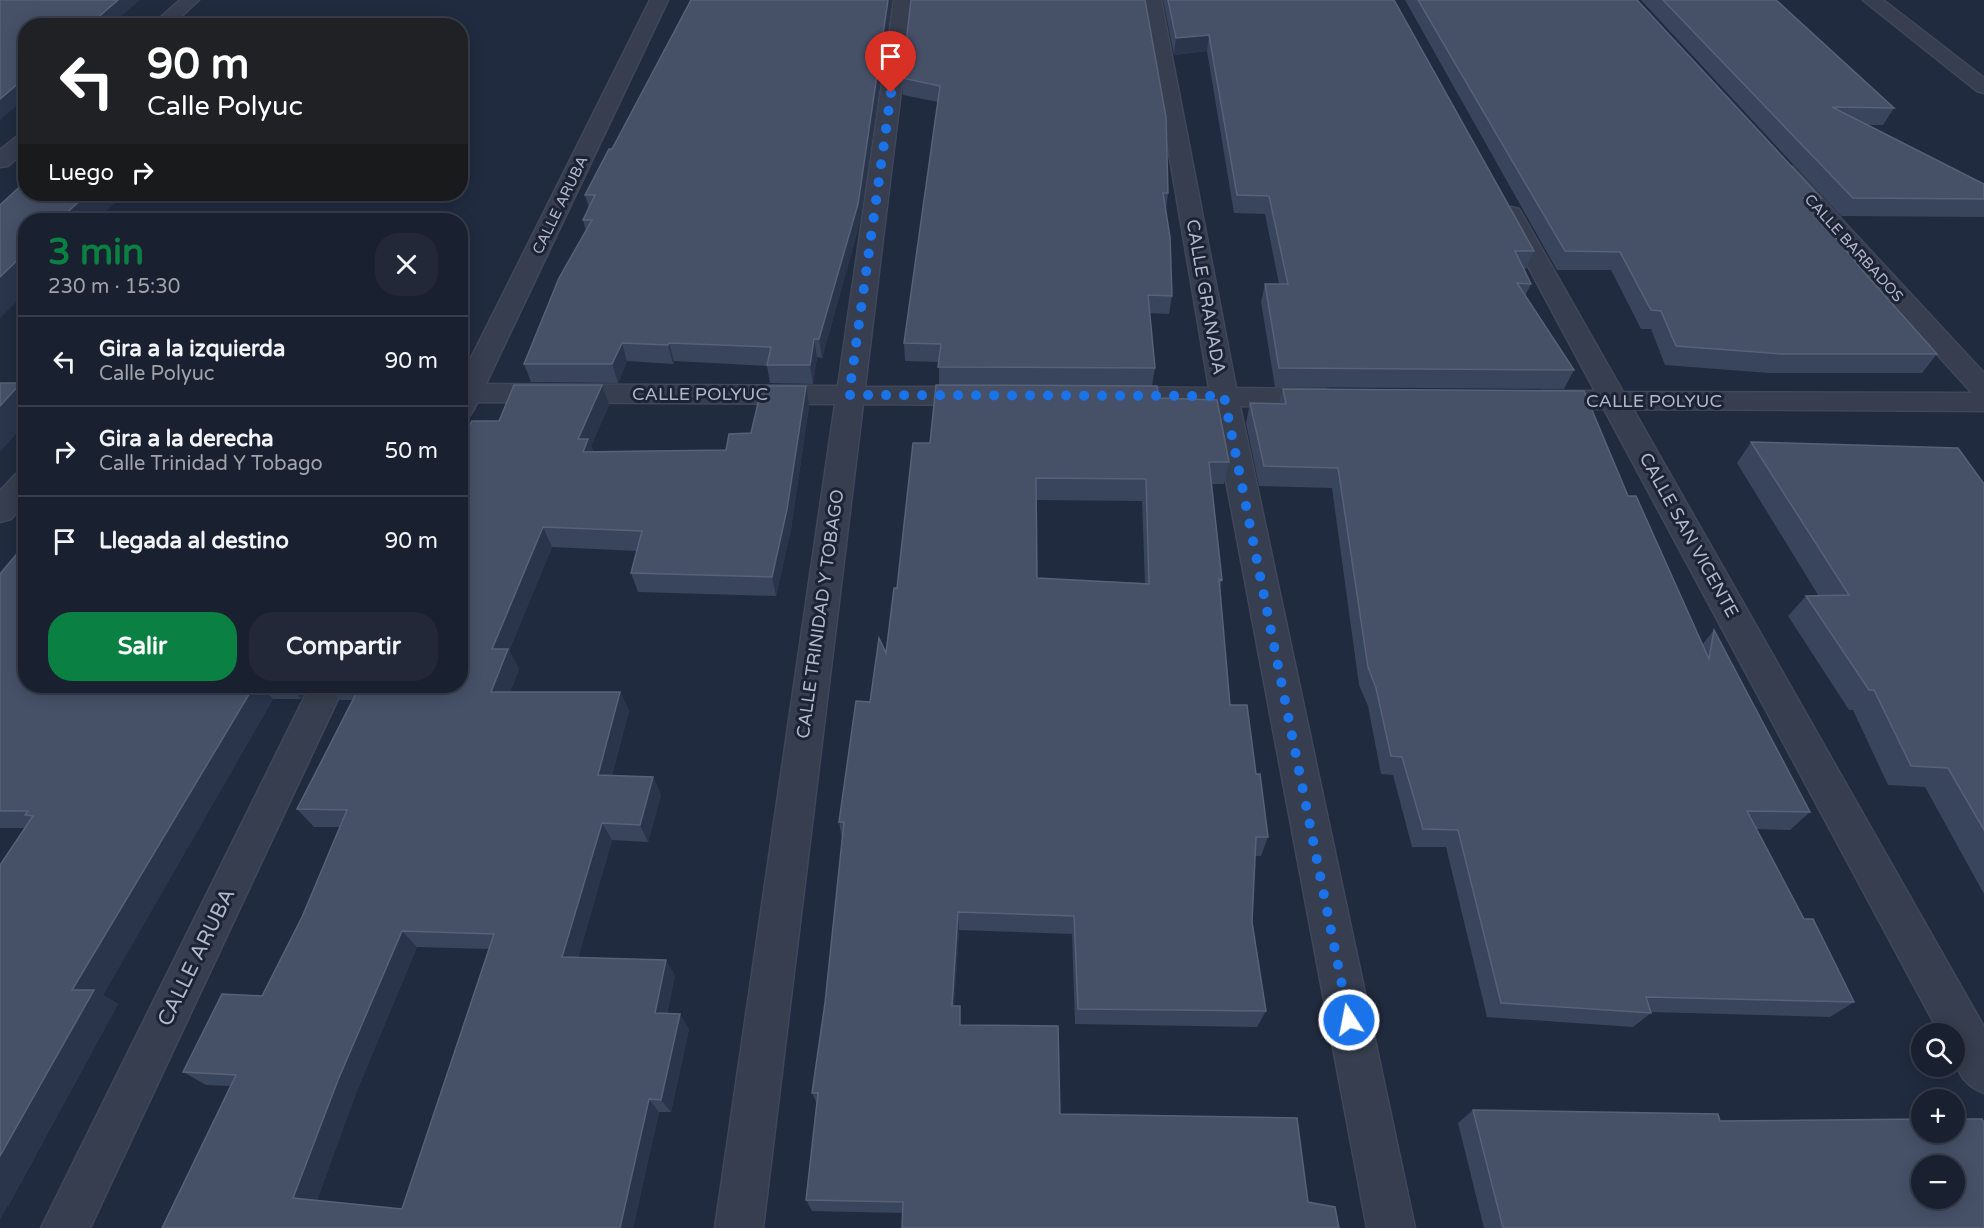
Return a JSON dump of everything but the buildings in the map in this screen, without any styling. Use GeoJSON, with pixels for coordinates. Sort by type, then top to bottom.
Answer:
{"type":"FeatureCollection","features":[{"type":"Feature","properties":{"kind":"street"},"geometry":{"type":"LineString","coordinates":[[169,18],[190,0]]}},
{"type":"Feature","properties":{"kind":"street","name":"CALLE ARUBA"},"geometry":{"type":"LineString","coordinates":[[468,388],[659,0]]}},
{"type":"Feature","properties":{"kind":"street","name":"CALLE TRINIDAD Y TOBAGO"},"geometry":{"type":"LineString","coordinates":[[739,1228],[903,0]]}},
{"type":"Feature","properties":{"kind":"street","name":"CALLE GRANADA"},"geometry":{"type":"LineString","coordinates":[[1152,0],[1224,396],[1391,1228]]}},
{"type":"Feature","properties":{"kind":"street"},"geometry":{"type":"LineString","coordinates":[[1872,0],[1984,87]]}},
{"type":"Feature","properties":{"kind":"street"},"geometry":{"type":"LineString","coordinates":[[0,161],[18,146]]}},
{"type":"Feature","properties":{"kind":"street","name":"CALLE BARBADOS"},"geometry":{"type":"LineString","coordinates":[[1773,159],[1984,390]]}},
{"type":"Feature","properties":{"kind":"street","name":"CALLE SAN VICENTE"},"geometry":{"type":"LineString","coordinates":[[1495,185],[1984,1071]]}},
{"type":"Feature","properties":{"kind":"street","name":"CALLE POLYUC"},"geometry":{"type":"LineString","coordinates":[[468,398],[1001,396]]}},
{"type":"Feature","properties":{"kind":"street"},"geometry":{"type":"LineString","coordinates":[[1083,396],[1354,398]]}},
{"type":"Feature","properties":{"kind":"street","name":"CALLE POLYUC"},"geometry":{"type":"LineString","coordinates":[[1520,400],[1984,402]]}},
{"type":"Feature","properties":{"kind":"street"},"geometry":{"type":"LineString","coordinates":[[0,511],[18,490]]}},
{"type":"Feature","properties":{"kind":"street","name":"CALLE ARUBA"},"geometry":{"type":"LineString","coordinates":[[65,1228],[324,693]]}},
{"type":"Feature","properties":{"kind":"route"},"geometry":{"type":"LineString","coordinates":[[891,93],[849,395],[1224,396],[1349,1020]]}}]}
